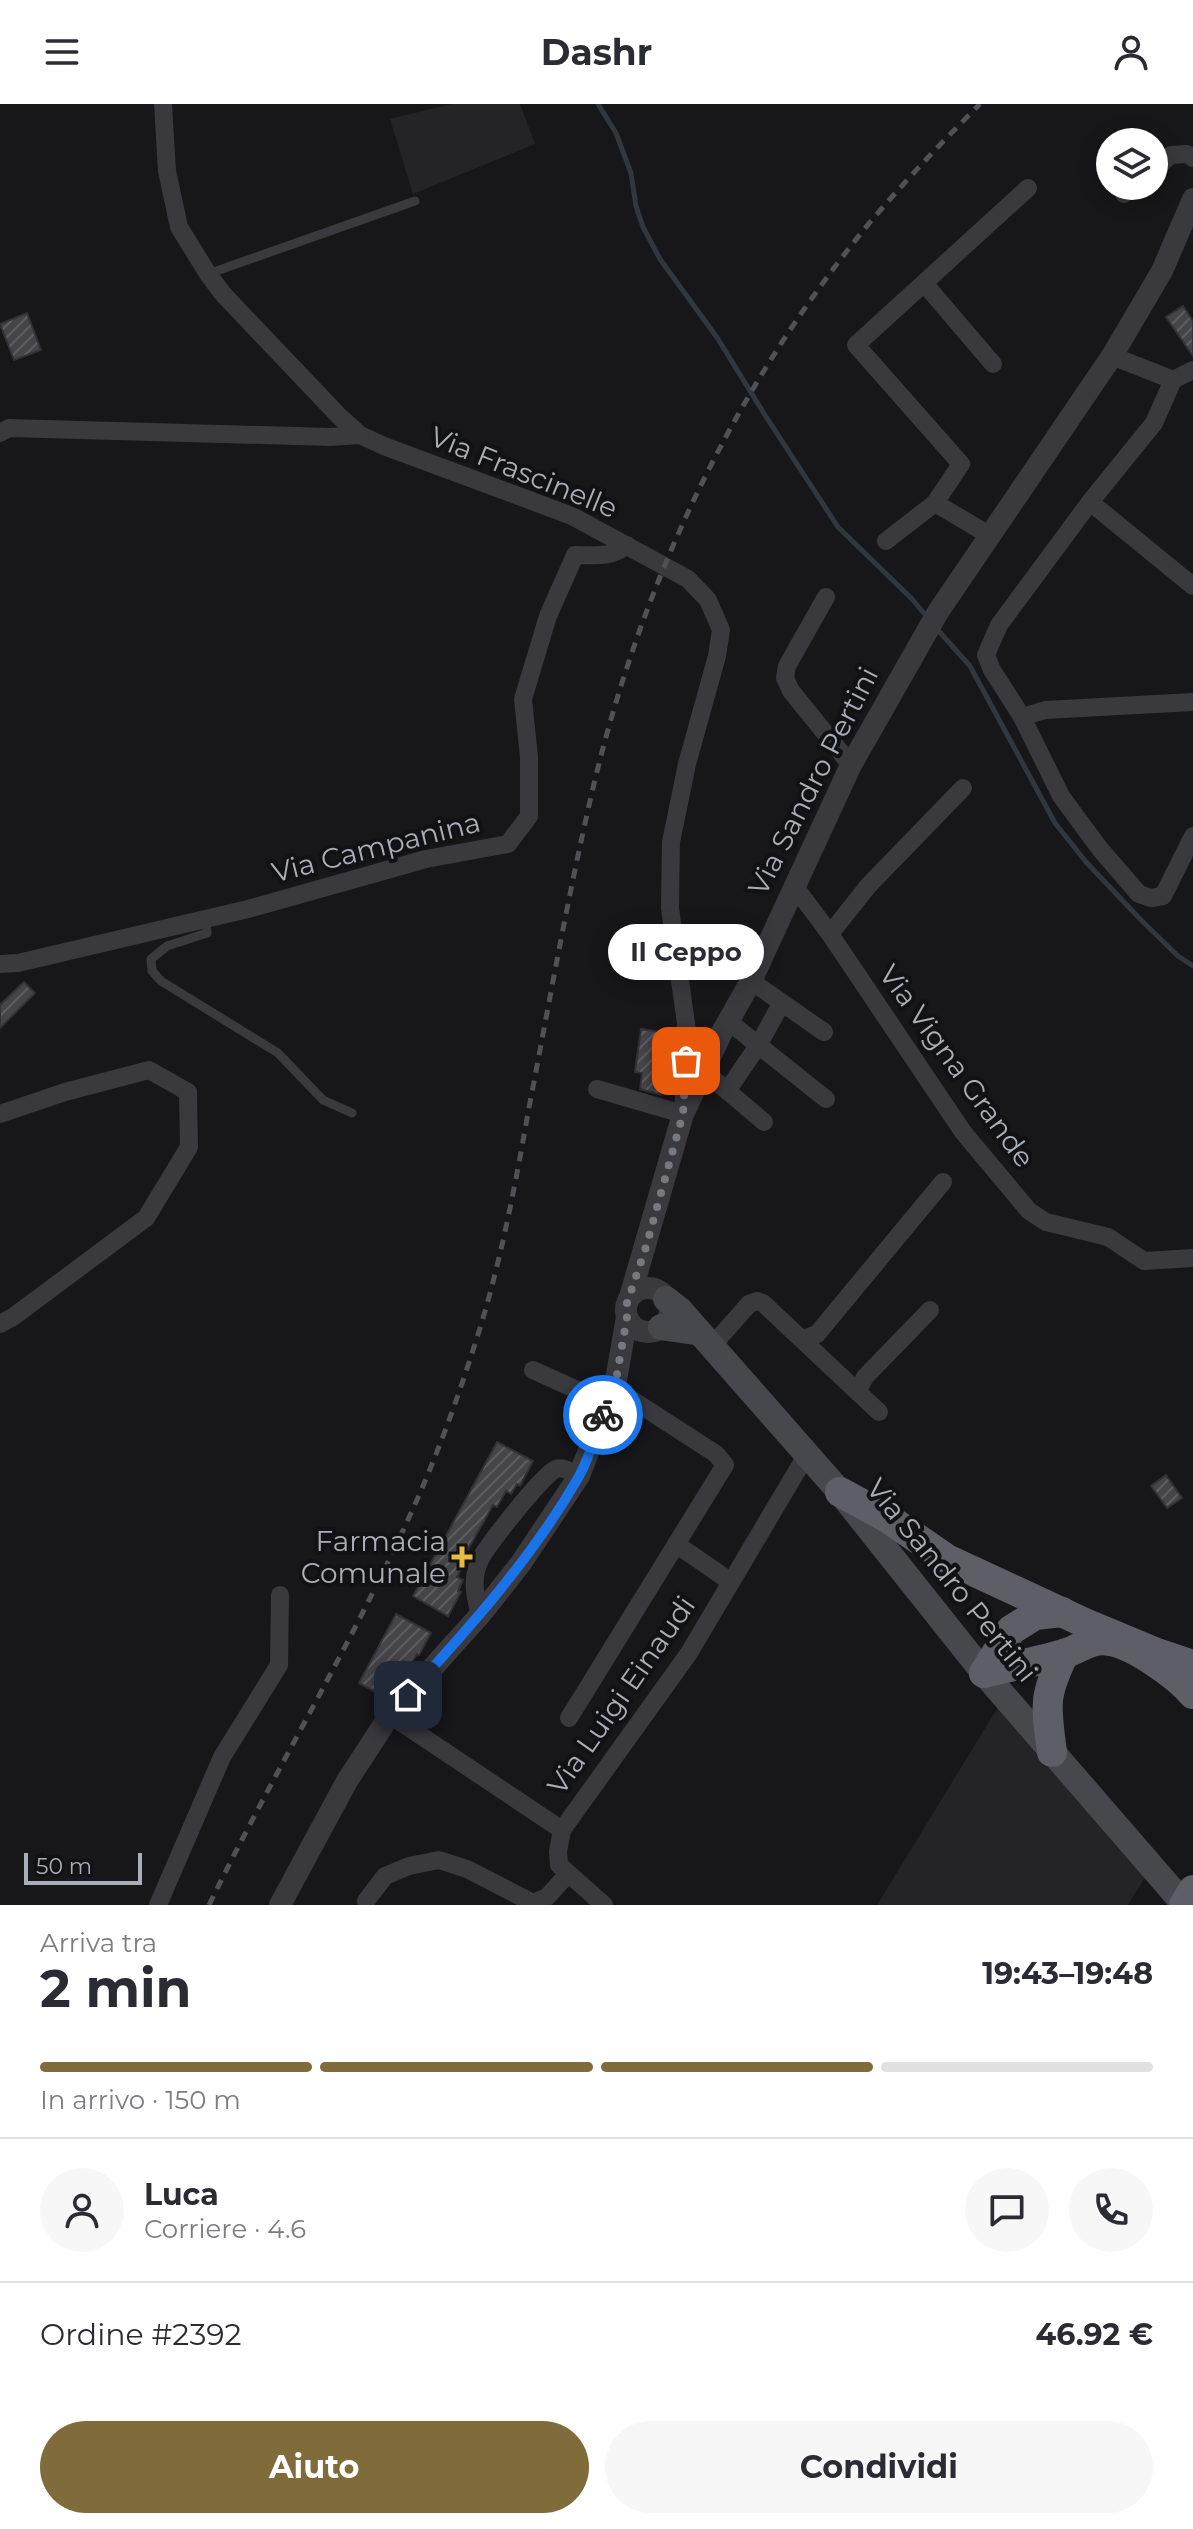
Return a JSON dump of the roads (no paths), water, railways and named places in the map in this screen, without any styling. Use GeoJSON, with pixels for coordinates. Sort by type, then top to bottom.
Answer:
{"type":"FeatureCollection","features":[{"type":"Feature","properties":{"kind":"highway"},"geometry":{"type":"LineString","coordinates":[[840,1492],[886,1517],[947,1559],[1157,1653],[1193,1665]]}},
{"type":"Feature","properties":{"kind":"highway"},"geometry":{"type":"LineString","coordinates":[[984,1673],[1011,1630],[1035,1615],[1062,1612]]}},
{"type":"Feature","properties":{"kind":"highway"},"geometry":{"type":"LineString","coordinates":[[984,1673],[1064,1654],[1091,1641],[1110,1641],[1137,1651],[1193,1694]]}},
{"type":"Feature","properties":{"kind":"highway"},"geometry":{"type":"LineString","coordinates":[[1052,1752],[1046,1706],[1051,1682],[1064,1654]]}},
{"type":"Feature","properties":{"kind":"highway"},"geometry":{"type":"LineString","coordinates":[[1184,1905],[1193,1890]]}},
{"type":"Feature","properties":{"kind":"main road","name":"Via Sandro Pertini"},"geometry":{"type":"LineString","coordinates":[[663,1296],[680,1310],[840,1492],[984,1673],[1184,1905]]}},
{"type":"Feature","properties":{"kind":"main road"},"geometry":{"type":"LineString","coordinates":[[656,1329],[704,1339]]}},
{"type":"Feature","properties":{"kind":"street","name":"Via Frascinelle"},"geometry":{"type":"LineString","coordinates":[[163,104],[167,171],[179,227],[223,294],[360,435],[572,516],[688,579],[708,600],[721,630],[671,842],[670,908],[690,1034],[683,1114]]}},
{"type":"Feature","properties":{"kind":"street"},"geometry":{"type":"LineString","coordinates":[[1168,157],[1187,154],[1193,158]]}},
{"type":"Feature","properties":{"kind":"street"},"geometry":{"type":"LineString","coordinates":[[886,541],[935,503],[961,464],[856,345],[1028,188]]}},
{"type":"Feature","properties":{"kind":"street","name":"Via Sandro Pertini"},"geometry":{"type":"LineString","coordinates":[[613,1391],[628,1307],[683,1114],[751,981],[851,765],[925,632],[1112,356],[1162,271],[1193,199]]}},
{"type":"Feature","properties":{"kind":"street"},"geometry":{"type":"LineString","coordinates":[[924,283],[993,364]]}},
{"type":"Feature","properties":{"kind":"street"},"geometry":{"type":"LineString","coordinates":[[1112,356],[1173,380]]}},
{"type":"Feature","properties":{"kind":"street"},"geometry":{"type":"LineString","coordinates":[[1193,370],[1173,380],[1154,423],[1090,502],[999,625],[986,655],[1022,717],[1061,796],[1100,849],[1139,894],[1151,898],[1163,896],[1193,836]]}},
{"type":"Feature","properties":{"kind":"street"},"geometry":{"type":"LineString","coordinates":[[0,433],[9,428],[330,437],[360,435]]}},
{"type":"Feature","properties":{"kind":"street"},"geometry":{"type":"LineString","coordinates":[[1090,502],[1193,586]]}},
{"type":"Feature","properties":{"kind":"street"},"geometry":{"type":"LineString","coordinates":[[935,503],[989,535]]}},
{"type":"Feature","properties":{"kind":"street","name":"Via Campanina"},"geometry":{"type":"LineString","coordinates":[[0,964],[18,963],[206,919],[426,859],[508,844],[529,816],[529,757],[523,699],[548,616],[575,555],[608,555],[627,545]]}},
{"type":"Feature","properties":{"kind":"street"},"geometry":{"type":"LineString","coordinates":[[826,597],[787,666],[785,678],[791,691],[851,765]]}},
{"type":"Feature","properties":{"kind":"street"},"geometry":{"type":"LineString","coordinates":[[1022,717],[1045,710],[1193,702]]}},
{"type":"Feature","properties":{"kind":"street"},"geometry":{"type":"LineString","coordinates":[[830,934],[868,886],[963,788]]}},
{"type":"Feature","properties":{"kind":"street","name":"Via Vigna Grande"},"geometry":{"type":"LineString","coordinates":[[795,887],[963,1132],[1029,1211],[1046,1222],[1108,1237],[1144,1261],[1193,1258]]}},
{"type":"Feature","properties":{"kind":"street"},"geometry":{"type":"LineString","coordinates":[[751,981],[824,1032]]}},
{"type":"Feature","properties":{"kind":"street"},"geometry":{"type":"LineString","coordinates":[[727,1091],[759,1044],[781,1004]]}},
{"type":"Feature","properties":{"kind":"street"},"geometry":{"type":"LineString","coordinates":[[690,1034],[700,1041],[710,1042],[725,1028],[759,1044],[826,1099]]}},
{"type":"Feature","properties":{"kind":"street","name":"Via Frascinelle"},"geometry":{"type":"LineString","coordinates":[[690,1034],[706,1051],[707,1066],[727,1091],[764,1122]]}},
{"type":"Feature","properties":{"kind":"street"},"geometry":{"type":"LineString","coordinates":[[0,1114],[65,1092],[149,1070],[188,1092],[189,1147],[146,1218],[0,1324]]}},
{"type":"Feature","properties":{"kind":"street"},"geometry":{"type":"LineString","coordinates":[[597,1089],[683,1114]]}},
{"type":"Feature","properties":{"kind":"street"},"geometry":{"type":"LineString","coordinates":[[803,1339],[817,1334],[943,1182]]}},
{"type":"Feature","properties":{"kind":"street","name":"Via Sandro Pertini"},"geometry":{"type":"LineString","coordinates":[[646,1247],[663,1296]]}},
{"type":"Feature","properties":{"kind":"street"},"geometry":{"type":"LineString","coordinates":[[280,1905],[347,1781],[390,1715],[480,1615],[530,1550],[579,1476],[613,1391],[656,1329],[666,1323],[670,1311],[663,1296],[654,1289],[640,1289],[628,1307],[639,1330],[656,1329]]}},
{"type":"Feature","properties":{"kind":"street"},"geometry":{"type":"LineString","coordinates":[[704,1339],[749,1304],[757,1301],[763,1303],[879,1412]]}},
{"type":"Feature","properties":{"kind":"street"},"geometry":{"type":"LineString","coordinates":[[858,1390],[865,1377],[930,1310]]}},
{"type":"Feature","properties":{"kind":"street"},"geometry":{"type":"LineString","coordinates":[[533,1370],[613,1391],[716,1454],[725,1465],[569,1718]]}},
{"type":"Feature","properties":{"kind":"street","name":"Via Luigi Einaudi"},"geometry":{"type":"LineString","coordinates":[[390,1715],[562,1830],[689,1653],[807,1454]]}},
{"type":"Feature","properties":{"kind":"street"},"geometry":{"type":"LineString","coordinates":[[480,1615],[473,1591],[480,1560],[526,1497],[556,1468],[579,1476]]}},
{"type":"Feature","properties":{"kind":"street"},"geometry":{"type":"LineString","coordinates":[[503,1529],[530,1550]]}},
{"type":"Feature","properties":{"kind":"street"},"geometry":{"type":"LineString","coordinates":[[676,1544],[731,1582]]}},
{"type":"Feature","properties":{"kind":"street"},"geometry":{"type":"LineString","coordinates":[[158,1905],[222,1757],[279,1665],[280,1595]]}},
{"type":"Feature","properties":{"kind":"street"},"geometry":{"type":"LineString","coordinates":[[562,1830],[559,1865],[604,1905]]}},
{"type":"Feature","properties":{"kind":"street"},"geometry":{"type":"LineString","coordinates":[[366,1901],[385,1876],[409,1866],[439,1860],[467,1869],[533,1903],[547,1897],[568,1874]]}},
{"type":"Feature","properties":{"kind":"lane"},"geometry":{"type":"LineString","coordinates":[[208,274],[415,201]]}},
{"type":"Feature","properties":{"kind":"lane"},"geometry":{"type":"LineString","coordinates":[[206,919],[207,933],[167,946],[151,959],[152,971],[161,981],[278,1053],[323,1100],[352,1113]]}},
{"type":"Feature","properties":{"kind":"waterway"},"geometry":{"type":"LineString","coordinates":[[598,104],[616,133],[631,173],[643,227],[660,259],[718,339],[838,527],[928,618]]}},
{"type":"Feature","properties":{"kind":"waterway"},"geometry":{"type":"LineString","coordinates":[[937,629],[970,666],[1055,823],[1086,862],[1142,921],[1178,956],[1193,966]]}},
{"type":"Feature","properties":{"kind":"railway"},"geometry":{"type":"LineString","coordinates":[[209,1905],[383,1572],[425,1480],[459,1392],[483,1318],[505,1231],[586,819],[630,658],[659,579],[692,503],[730,428],[820,287],[871,221],[980,104]]}},
{"type":"Feature","properties":{"kind":"place","name":"Il Ceppo"},"geometry":{"type":"Point","coordinates":[686,1061]}},
{"type":"Feature","properties":{"kind":"place","name":"Farmacia Comunale"},"geometry":{"type":"Point","coordinates":[462,1557]}}]}
